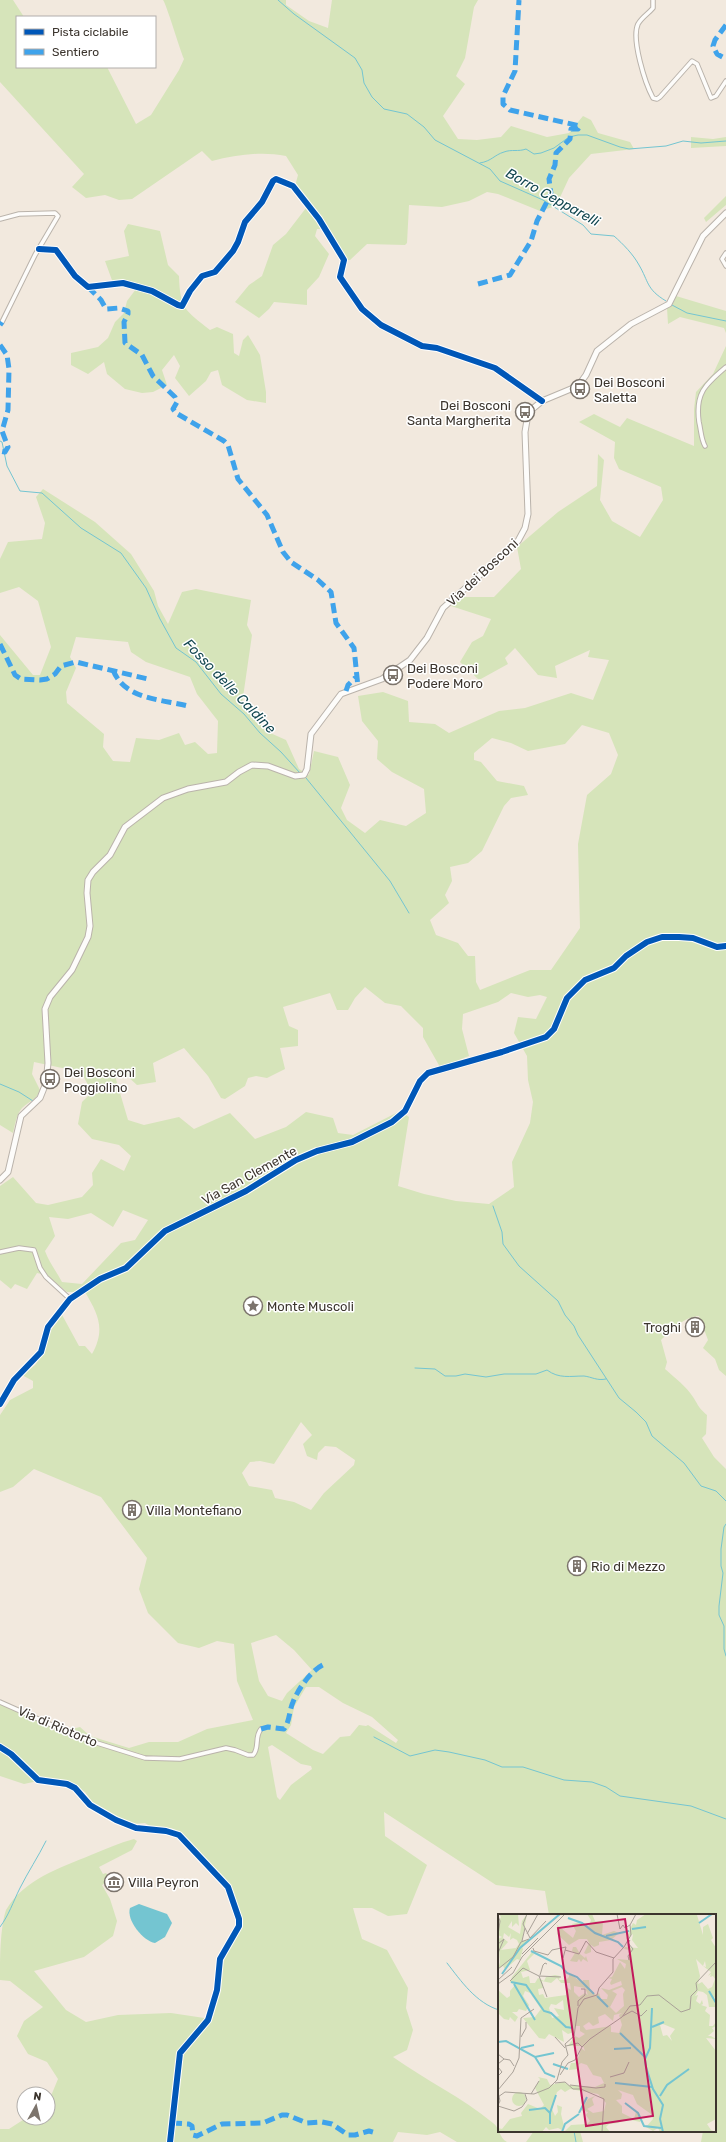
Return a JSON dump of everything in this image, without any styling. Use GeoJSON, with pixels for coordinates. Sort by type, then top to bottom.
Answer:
{"type":"FeatureCollection","features":[{"type":"Feature","properties":{"kind":"main road","name":"Via dei Bosconi"},"geometry":{"type":"LineString","coordinates":[[0,1180],[8,1172],[21,1116],[40,1098],[46,1083],[48,1063],[45,1010],[50,997],[72,970],[88,937],[90,926],[87,886],[90,876],[110,855],[125,827],[164,798],[188,788],[220,784],[247,767],[258,764],[295,776],[304,775],[307,769],[311,734],[341,694],[382,680],[410,660],[427,638],[444,608],[518,541],[528,514],[527,420],[533,408],[542,401],[578,386],[583,380],[597,351],[631,324],[669,304],[703,236],[726,213]]}},
{"type":"Feature","properties":{"kind":"street"},"geometry":{"type":"LineString","coordinates":[[654,0],[653,8],[644,15],[638,25],[635,36],[653,98],[656,99],[660,96],[692,61],[696,63],[710,98],[716,96],[726,81]]}},
{"type":"Feature","properties":{"kind":"street"},"geometry":{"type":"LineString","coordinates":[[38,249],[56,250],[76,276],[88,287],[123,282],[152,291],[182,306],[190,291],[202,276],[215,272],[233,251],[238,242],[244,222],[262,202],[273,181],[276,179],[293,186],[319,219],[344,260],[340,277],[362,309],[381,325],[422,346],[437,348],[495,368],[542,401]]}},
{"type":"Feature","properties":{"kind":"street"},"geometry":{"type":"LineString","coordinates":[[0,219],[19,214],[57,213],[57,219],[38,249],[2,322]]}},
{"type":"Feature","properties":{"kind":"street"},"geometry":{"type":"LineString","coordinates":[[726,253],[722,259],[726,266]]}},
{"type":"Feature","properties":{"kind":"street"},"geometry":{"type":"LineString","coordinates":[[705,446],[699,420],[698,400],[711,378],[726,367]]}},
{"type":"Feature","properties":{"kind":"street","name":"Via San Clemente"},"geometry":{"type":"LineString","coordinates":[[0,1404],[14,1380],[41,1352],[48,1327],[70,1299],[100,1279],[126,1268],[165,1231],[246,1191],[296,1160],[321,1150],[352,1142],[392,1122],[405,1111],[420,1081],[428,1073],[502,1052],[546,1037],[554,1029],[567,998],[585,980],[614,968],[626,956],[647,942],[662,936],[679,936],[693,938],[716,947],[726,946]]}},
{"type":"Feature","properties":{"kind":"street"},"geometry":{"type":"LineString","coordinates":[[0,1252],[19,1248],[34,1250],[40,1268],[46,1277],[70,1299]]}},
{"type":"Feature","properties":{"kind":"street","name":"Via di Riotorto"},"geometry":{"type":"LineString","coordinates":[[0,1702],[85,1740],[155,1760],[184,1759],[226,1748],[250,1756],[256,1752],[258,1733],[261,1730]]}},
{"type":"Feature","properties":{"kind":"street"},"geometry":{"type":"LineString","coordinates":[[0,1746],[11,1754],[38,1780],[71,1786],[82,1793],[90,1805],[116,1820],[136,1828],[166,1831],[178,1836],[228,1887],[240,1919],[239,1926],[220,1959],[217,1990],[208,2020],[180,2053],[169,2140]]}},
{"type":"Feature","properties":{"kind":"green space"},"geometry":{"type":"Polygon","coordinates":[[[0,0],[13,0],[23,16],[16,16],[16,68],[108,68],[136,124],[151,115],[179,70],[184,59],[163,0],[286,0],[286,5],[309,21],[328,28],[332,0],[478,0],[474,7],[465,58],[456,76],[465,84],[443,116],[458,139],[477,140],[501,137],[511,126],[547,137],[569,133],[583,116],[591,120],[598,133],[630,142],[634,149],[591,154],[569,178],[556,206],[540,211],[498,194],[487,192],[469,201],[442,207],[409,205],[407,243],[405,245],[367,244],[350,260],[346,260],[328,229],[317,229],[315,236],[329,254],[319,277],[307,290],[307,305],[274,302],[259,318],[235,302],[249,285],[262,276],[273,245],[286,234],[306,208],[294,190],[298,175],[286,156],[249,154],[212,161],[202,151],[132,199],[119,200],[105,195],[86,198],[72,187],[84,174],[0,82],[0,0]]]}},
{"type":"Feature","properties":{"kind":"green space"},"geometry":{"type":"Polygon","coordinates":[[[691,137],[713,139],[726,137],[726,146],[691,148],[691,137]]]}},
{"type":"Feature","properties":{"kind":"green space"},"geometry":{"type":"Polygon","coordinates":[[[726,196],[726,205],[706,222],[704,218],[726,196]]]}},
{"type":"Feature","properties":{"kind":"green space"},"geometry":{"type":"Polygon","coordinates":[[[128,224],[160,231],[168,265],[179,276],[181,296],[189,313],[210,330],[217,327],[233,334],[234,353],[239,356],[243,340],[248,335],[260,355],[266,392],[266,403],[247,400],[222,385],[218,370],[211,372],[206,381],[189,396],[175,378],[180,366],[174,355],[162,370],[167,385],[153,392],[142,393],[125,389],[107,374],[104,362],[88,374],[71,365],[71,353],[98,347],[108,338],[115,322],[124,313],[127,301],[139,285],[125,282],[113,283],[105,261],[129,256],[124,231],[128,224]]]}},
{"type":"Feature","properties":{"kind":"green space"},"geometry":{"type":"Polygon","coordinates":[[[676,296],[726,311],[726,333],[724,328],[680,317],[668,324],[667,308],[676,296]]]}},
{"type":"Feature","properties":{"kind":"green space"},"geometry":{"type":"Polygon","coordinates":[[[726,346],[726,1376],[719,1370],[715,1359],[703,1348],[708,1340],[699,1316],[683,1321],[661,1340],[667,1362],[665,1369],[687,1389],[700,1408],[707,1415],[706,1434],[702,1438],[714,1457],[726,1469],[726,2142],[701,2142],[703,2132],[716,2132],[716,1914],[549,1914],[545,1891],[496,1885],[384,1812],[385,1836],[427,1865],[407,1914],[388,1916],[372,1908],[353,1908],[362,1939],[387,1950],[408,1988],[406,2008],[413,2030],[407,2050],[393,2057],[481,2114],[495,2125],[502,2138],[507,2142],[457,2142],[440,2132],[427,2135],[398,2132],[393,2142],[0,2142],[0,2129],[9,2129],[16,2124],[16,2126],[56,2126],[55,2086],[58,2079],[47,2062],[28,2054],[17,2036],[24,2021],[43,2007],[10,1981],[0,1980],[1,1944],[4,1917],[6,1910],[23,1890],[33,1882],[55,1870],[123,1842],[134,1839],[137,1841],[132,1850],[99,1867],[103,1874],[106,1873],[111,1880],[102,1885],[110,1899],[117,1921],[113,1936],[84,1957],[34,1971],[66,2010],[86,2022],[118,2015],[171,2013],[211,2019],[221,1983],[223,1961],[241,1929],[242,1919],[228,1882],[180,1832],[171,1828],[153,1828],[145,1823],[132,1824],[117,1818],[94,1804],[85,1792],[70,1783],[47,1779],[24,1784],[0,1776],[0,1704],[64,1731],[80,1727],[90,1736],[129,1748],[149,1742],[178,1742],[207,1729],[253,1720],[237,1681],[234,1644],[217,1641],[199,1648],[178,1643],[148,1613],[139,1589],[147,1558],[101,1497],[34,1469],[13,1487],[0,1492],[0,1415],[10,1400],[33,1388],[33,1381],[22,1375],[35,1365],[44,1352],[52,1326],[61,1313],[79,1346],[85,1346],[92,1354],[99,1337],[99,1322],[94,1307],[85,1292],[67,1292],[46,1275],[37,1273],[27,1289],[15,1284],[11,1289],[0,1280],[0,1186],[13,1177],[36,1203],[48,1205],[82,1197],[93,1185],[92,1173],[101,1159],[124,1171],[131,1156],[119,1145],[92,1139],[78,1124],[82,1102],[92,1092],[81,1072],[34,1062],[32,1074],[40,1090],[39,1093],[22,1108],[18,1114],[13,1133],[0,1125],[0,635],[33,675],[40,675],[51,647],[38,601],[19,587],[0,593],[0,559],[8,542],[42,539],[45,523],[36,497],[43,489],[95,522],[131,554],[154,591],[158,606],[168,624],[182,592],[196,589],[251,600],[247,625],[252,635],[242,704],[268,732],[286,740],[299,769],[309,775],[314,751],[338,757],[350,785],[341,808],[347,820],[365,833],[380,820],[406,826],[426,813],[424,789],[392,772],[377,759],[378,741],[362,721],[358,696],[383,692],[408,701],[409,722],[435,724],[449,733],[499,711],[525,708],[571,693],[593,700],[609,660],[588,657],[590,650],[555,666],[557,678],[538,675],[515,648],[505,658],[508,664],[479,680],[460,662],[472,642],[483,636],[491,619],[451,606],[460,597],[494,597],[521,569],[517,547],[558,512],[597,486],[598,454],[604,460],[600,500],[612,521],[640,537],[663,500],[661,487],[619,469],[614,458],[615,442],[579,422],[594,414],[620,427],[627,418],[694,446],[694,409],[696,392],[713,374],[726,346]],[[76,637],[70,657],[76,668],[66,692],[67,703],[104,734],[103,747],[113,761],[130,762],[136,738],[159,740],[179,733],[185,745],[195,742],[208,754],[217,753],[218,721],[197,694],[190,677],[146,662],[131,652],[128,642],[76,637]],[[582,725],[565,744],[528,751],[511,743],[492,738],[474,753],[474,760],[481,762],[497,781],[524,786],[528,795],[511,798],[504,806],[482,851],[468,863],[450,867],[452,881],[445,895],[449,903],[430,920],[436,935],[458,943],[468,956],[475,956],[476,982],[480,990],[530,970],[551,970],[580,928],[578,844],[587,795],[611,774],[618,755],[609,733],[582,725]],[[365,987],[355,998],[348,1010],[337,1010],[330,993],[283,1007],[289,1026],[298,1030],[298,1046],[280,1048],[285,1069],[267,1078],[256,1076],[248,1078],[245,1086],[225,1099],[221,1098],[208,1076],[184,1048],[153,1063],[156,1082],[137,1085],[125,1074],[115,1076],[128,1120],[144,1125],[179,1117],[194,1129],[230,1113],[255,1139],[286,1127],[306,1112],[333,1118],[338,1133],[353,1135],[400,1111],[409,1117],[398,1186],[424,1194],[456,1201],[489,1204],[514,1187],[512,1162],[530,1123],[533,1102],[528,1080],[527,1056],[514,1033],[518,1017],[536,1019],[547,997],[540,995],[528,997],[511,993],[498,1002],[463,1014],[462,1029],[469,1056],[440,1067],[423,1037],[423,1028],[401,1006],[385,1003],[365,987]],[[123,1210],[113,1227],[91,1213],[68,1219],[49,1217],[55,1236],[45,1251],[62,1282],[82,1284],[121,1243],[135,1240],[148,1220],[123,1210]],[[301,1422],[274,1464],[260,1461],[250,1462],[242,1473],[249,1486],[272,1490],[275,1498],[294,1502],[311,1510],[324,1493],[354,1465],[355,1460],[336,1447],[325,1446],[318,1453],[317,1460],[307,1456],[303,1444],[312,1435],[301,1422]],[[276,1635],[251,1643],[259,1681],[268,1696],[282,1701],[287,1693],[312,1670],[294,1650],[276,1635]],[[306,1687],[294,1707],[291,1725],[286,1733],[313,1750],[323,1754],[340,1737],[350,1736],[359,1725],[368,1725],[396,1743],[398,1740],[372,1717],[343,1703],[319,1687],[306,1687]],[[272,1745],[268,1747],[277,1797],[280,1800],[291,1785],[312,1769],[311,1766],[301,1764],[272,1745]]]}},
{"type":"Feature","properties":{"kind":"green space"},"geometry":{"type":"Polygon","coordinates":[[[533,2132],[580,2132],[583,2142],[526,2142],[533,2132]]]}},
{"type":"Feature","properties":{"kind":"water"},"geometry":{"type":"Polygon","coordinates":[[[139,1904],[167,1914],[172,1923],[165,1937],[155,1943],[145,1938],[133,1924],[129,1913],[130,1908],[139,1904]]]}},
{"type":"Feature","properties":{"kind":"waterway","name":"Borro Cepparelli"},"geometry":{"type":"LineString","coordinates":[[278,0],[294,14],[355,58],[362,70],[364,83],[372,97],[384,109],[407,114],[424,127],[435,140],[490,169],[500,181],[543,200],[583,225],[591,234],[614,236],[634,257],[651,289],[666,301]]}},
{"type":"Feature","properties":{"kind":"waterway"},"geometry":{"type":"LineString","coordinates":[[480,163],[507,151],[526,149],[534,154],[541,153],[554,148],[569,137],[578,135],[587,135],[629,149],[666,146],[683,141],[701,143],[726,141]]}},
{"type":"Feature","properties":{"kind":"waterway","name":"Borro Cepparelli"},"geometry":{"type":"LineString","coordinates":[[672,305],[687,313],[726,321]]}},
{"type":"Feature","properties":{"kind":"waterway","name":"Fosso delle Caldine"},"geometry":{"type":"LineString","coordinates":[[0,441],[2,442],[7,466],[20,491],[42,493],[81,528],[121,553],[146,588],[160,619],[176,648],[196,662],[221,694],[244,714],[260,733],[281,752],[300,773]]}},
{"type":"Feature","properties":{"kind":"waterway","name":"Fosso delle Caldine"},"geometry":{"type":"LineString","coordinates":[[306,778],[390,881],[409,913]]}},
{"type":"Feature","properties":{"kind":"waterway"},"geometry":{"type":"LineString","coordinates":[[0,1084],[19,1092],[33,1101]]}},
{"type":"Feature","properties":{"kind":"waterway"},"geometry":{"type":"LineString","coordinates":[[493,1206],[502,1232],[503,1244],[519,1266],[558,1301],[565,1315],[574,1326],[578,1335],[619,1398],[646,1422],[652,1436],[684,1463],[701,1486],[716,1491],[726,1501]]}},
{"type":"Feature","properties":{"kind":"waterway"},"geometry":{"type":"LineString","coordinates":[[415,1368],[435,1369],[445,1376],[465,1374],[486,1377],[504,1374],[536,1374],[547,1370],[560,1376],[584,1376],[597,1379],[606,1379]]}},
{"type":"Feature","properties":{"kind":"waterway"},"geometry":{"type":"LineString","coordinates":[[726,1524],[724,1527],[721,1549],[721,1566],[723,1573],[719,1606],[719,1615],[724,1626],[724,1649],[726,1656]]}},
{"type":"Feature","properties":{"kind":"waterway"},"geometry":{"type":"LineString","coordinates":[[374,1737],[410,1756],[435,1750],[449,1752],[485,1760],[502,1767],[523,1767],[564,1780],[592,1782],[606,1787],[620,1796],[691,1806],[726,1819]]}},
{"type":"Feature","properties":{"kind":"waterway"},"geometry":{"type":"LineString","coordinates":[[0,1927],[46,1841]]}},
{"type":"Feature","properties":{"kind":"waterway"},"geometry":{"type":"LineString","coordinates":[[447,1963],[476,1997],[491,2007],[498,2010]]}},
{"type":"Feature","properties":{"kind":"waterway"},"geometry":{"type":"LineString","coordinates":[[574,2132],[576,2142]]}},
{"type":"Feature","properties":{"kind":"marked path"},"geometry":{"type":"LineString","coordinates":[[478,284],[510,275],[531,241],[537,221],[551,194],[549,179],[555,165],[556,153],[570,139],[571,129],[578,129],[580,126],[510,110],[503,104],[503,96],[515,71],[519,0]]}},
{"type":"Feature","properties":{"kind":"marked path"},"geometry":{"type":"LineString","coordinates":[[726,25],[715,40],[713,46],[717,54],[726,59]]}},
{"type":"Feature","properties":{"kind":"marked path"},"geometry":{"type":"LineString","coordinates":[[88,287],[101,300],[106,309],[119,308],[128,311],[124,322],[125,343],[142,355],[153,376],[175,397],[177,402],[173,409],[176,413],[224,441],[228,445],[238,479],[267,515],[283,552],[291,562],[318,580],[331,592],[336,623],[354,648],[358,687]]}},
{"type":"Feature","properties":{"kind":"marked path"},"geometry":{"type":"LineString","coordinates":[[0,345],[7,355],[9,369],[8,410],[2,431],[8,447],[5,452],[0,451]]}},
{"type":"Feature","properties":{"kind":"marked path"},"geometry":{"type":"LineString","coordinates":[[0,644],[15,675],[21,679],[47,679],[55,674],[61,666],[76,662],[148,679]]}},
{"type":"Feature","properties":{"kind":"marked path"},"geometry":{"type":"LineString","coordinates":[[113,670],[119,680],[135,693],[145,697],[188,706]]}},
{"type":"Feature","properties":{"kind":"marked path"},"geometry":{"type":"LineString","coordinates":[[346,691],[348,685],[357,676]]}},
{"type":"Feature","properties":{"kind":"marked path"},"geometry":{"type":"LineString","coordinates":[[261,1729],[268,1727],[284,1729],[298,1691],[310,1675],[325,1664]]}},
{"type":"Feature","properties":{"kind":"marked path"},"geometry":{"type":"LineString","coordinates":[[172,2123],[189,2124],[192,2126],[193,2135],[197,2136],[222,2124],[263,2123],[282,2115],[287,2115],[307,2123],[322,2122],[332,2124],[348,2135],[355,2135],[369,2131],[376,2133]]}},
{"type":"Feature","properties":{"kind":"cycle path"},"geometry":{"type":"LineString","coordinates":[[39,249],[56,250],[75,276],[88,287],[123,283],[152,291],[182,306],[190,291],[202,276],[215,272],[233,251],[245,222],[262,202],[273,181],[276,179],[293,186],[319,219],[344,260],[340,277],[362,309],[381,325],[422,346],[437,348],[495,368],[542,401]]}},
{"type":"Feature","properties":{"kind":"cycle path"},"geometry":{"type":"LineString","coordinates":[[0,1404],[14,1380],[41,1352],[48,1327],[70,1299],[100,1279],[126,1268],[165,1231],[246,1191],[296,1160],[317,1151],[352,1142],[392,1122],[405,1111],[420,1081],[428,1073],[502,1052],[546,1037],[554,1029],[567,998],[585,980],[614,968],[626,956],[647,942],[662,937],[679,937],[693,938],[717,947],[726,946]]}},
{"type":"Feature","properties":{"kind":"cycle path"},"geometry":{"type":"LineString","coordinates":[[0,1747],[11,1754],[38,1780],[67,1784],[75,1788],[90,1805],[116,1820],[136,1828],[166,1831],[179,1835],[228,1887],[239,1919],[239,1926],[220,1959],[217,1990],[208,2020],[180,2053],[170,2142]]}},
{"type":"Feature","properties":{"kind":"place","name":"Dei Bosconi Saletta"},"geometry":{"type":"Point","coordinates":[580,389]}},
{"type":"Feature","properties":{"kind":"place","name":"Dei Bosconi Santa Margherita"},"geometry":{"type":"Point","coordinates":[525,412]}},
{"type":"Feature","properties":{"kind":"place","name":"Dei Bosconi Podere Moro"},"geometry":{"type":"Point","coordinates":[393,675]}},
{"type":"Feature","properties":{"kind":"place","name":"Dei Bosconi Poggiolino"},"geometry":{"type":"Point","coordinates":[50,1079]}},
{"type":"Feature","properties":{"kind":"place","name":"Monte Muscoli"},"geometry":{"type":"Point","coordinates":[253,1306]}},
{"type":"Feature","properties":{"kind":"place","name":"Troghi"},"geometry":{"type":"Point","coordinates":[695,1327]}},
{"type":"Feature","properties":{"kind":"place","name":"Villa Montefiano"},"geometry":{"type":"Point","coordinates":[132,1510]}},
{"type":"Feature","properties":{"kind":"place","name":"Rio di Mezzo"},"geometry":{"type":"Point","coordinates":[577,1566]}},
{"type":"Feature","properties":{"kind":"place","name":"Villa Peyron"},"geometry":{"type":"Point","coordinates":[114,1882]}}]}
